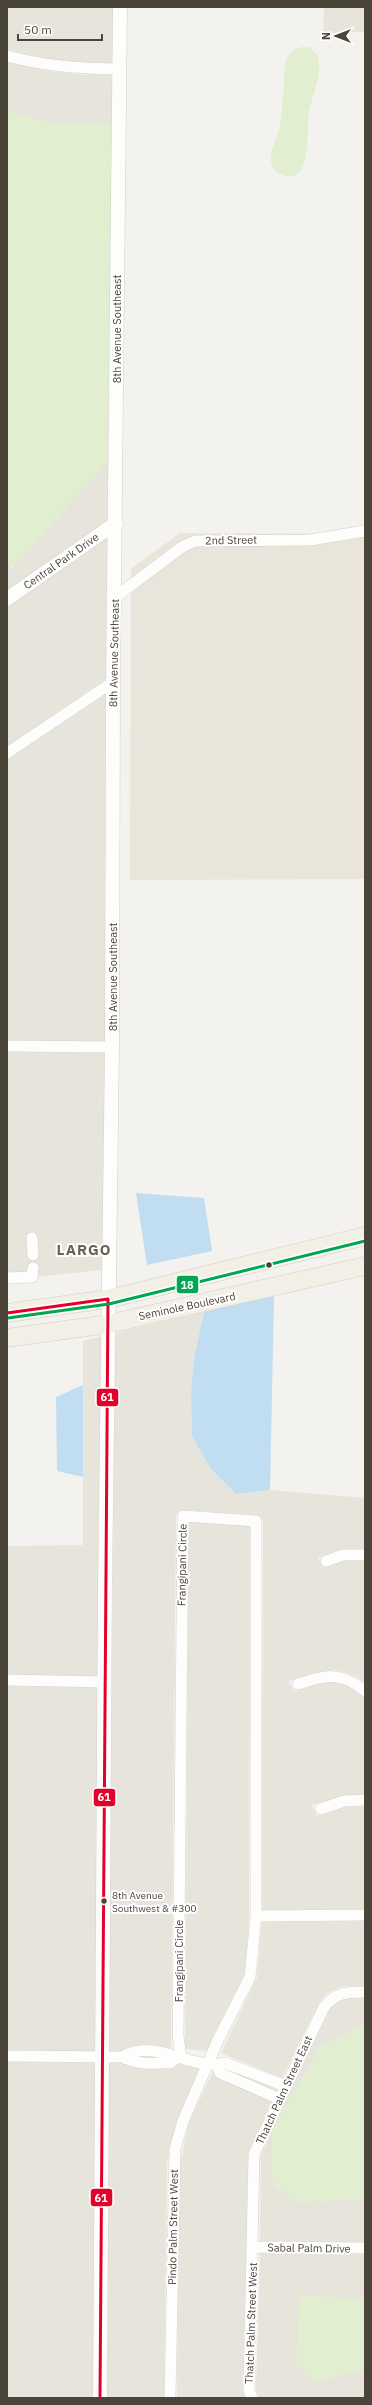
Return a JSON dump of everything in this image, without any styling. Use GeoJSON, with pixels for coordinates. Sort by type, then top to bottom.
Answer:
{"type":"FeatureCollection","features":[{"type":"Feature","properties":{"kind":"main road"},"geometry":{"type":"LineString","coordinates":[[7,1313],[108,1299],[365,1236]]}},
{"type":"Feature","properties":{"kind":"main road","name":"Seminole Boulevard"},"geometry":{"type":"LineString","coordinates":[[7,1338],[108,1324],[365,1266]]}},
{"type":"Feature","properties":{"kind":"street","name":"8th Avenue Southeast"},"geometry":{"type":"LineString","coordinates":[[100,2398],[108,1299],[112,1047],[113,682],[116,523],[120,7]]}},
{"type":"Feature","properties":{"kind":"street"},"geometry":{"type":"LineString","coordinates":[[7,56],[49,66],[85,69],[120,69]]}},
{"type":"Feature","properties":{"kind":"street","name":"Central Park Drive"},"geometry":{"type":"LineString","coordinates":[[7,599],[116,523]]}},
{"type":"Feature","properties":{"kind":"street","name":"2nd Street"},"geometry":{"type":"LineString","coordinates":[[114,598],[182,547],[195,541],[310,540],[365,531]]}},
{"type":"Feature","properties":{"kind":"street"},"geometry":{"type":"LineString","coordinates":[[7,753],[113,682]]}},
{"type":"Feature","properties":{"kind":"street"},"geometry":{"type":"LineString","coordinates":[[7,1046],[112,1047]]}},
{"type":"Feature","properties":{"kind":"street"},"geometry":{"type":"LineString","coordinates":[[32,1238],[33,1256]]}},
{"type":"Feature","properties":{"kind":"street"},"geometry":{"type":"LineString","coordinates":[[7,1278],[32,1276],[33,1268]]}},
{"type":"Feature","properties":{"kind":"street","name":"Frangipani Circle"},"geometry":{"type":"LineString","coordinates":[[178,2058],[183,1516],[256,1521],[256,1916]]}},
{"type":"Feature","properties":{"kind":"street"},"geometry":{"type":"LineString","coordinates":[[326,1561],[343,1555],[365,1554]]}},
{"type":"Feature","properties":{"kind":"street"},"geometry":{"type":"LineString","coordinates":[[298,1684],[319,1678],[337,1676],[352,1681],[365,1691]]}},
{"type":"Feature","properties":{"kind":"street"},"geometry":{"type":"LineString","coordinates":[[7,1680],[105,1682]]}},
{"type":"Feature","properties":{"kind":"street"},"geometry":{"type":"LineString","coordinates":[[321,1809],[344,1801],[365,1800]]}},
{"type":"Feature","properties":{"kind":"street"},"geometry":{"type":"LineString","coordinates":[[256,1916],[365,1915]]}},
{"type":"Feature","properties":{"kind":"street","name":"Pindo Palm Street West"},"geometry":{"type":"LineString","coordinates":[[170,2398],[173,2164],[183,2121],[213,2064],[218,2040],[250,1977],[256,1916]]}},
{"type":"Feature","properties":{"kind":"street","name":"Thatch Palm Street East"},"geometry":{"type":"LineString","coordinates":[[253,2247],[254,2154],[324,2007],[331,1997],[344,1992],[365,1992]]}},
{"type":"Feature","properties":{"kind":"street"},"geometry":{"type":"LineString","coordinates":[[7,2056],[102,2058],[122,2057],[132,2052],[149,2051],[170,2053],[178,2058],[213,2064],[225,2063],[286,2086]]}},
{"type":"Feature","properties":{"kind":"street"},"geometry":{"type":"LineString","coordinates":[[213,2064],[220,2073],[280,2099]]}},
{"type":"Feature","properties":{"kind":"street","name":"Sabal Palm Drive"},"geometry":{"type":"LineString","coordinates":[[253,2247],[365,2248]]}},
{"type":"Feature","properties":{"kind":"street","name":"Thatch Palm Street West"},"geometry":{"type":"LineString","coordinates":[[252,2398],[249,2390],[253,2247]]}},
{"type":"Feature","properties":{"kind":"shaded area"},"geometry":{"type":"Polygon","coordinates":[[[7,7],[114,7],[113,63],[86,64],[50,60],[7,49],[7,7]]]}},
{"type":"Feature","properties":{"kind":"shaded area"},"geometry":{"type":"Polygon","coordinates":[[[324,7],[365,7],[365,32],[323,33],[324,7]]]}},
{"type":"Feature","properties":{"kind":"shaded area"},"geometry":{"type":"Polygon","coordinates":[[[7,62],[48,71],[85,75],[113,75],[113,125],[48,123],[7,111],[7,62]]]}},
{"type":"Feature","properties":{"kind":"shaded area"},"geometry":{"type":"Polygon","coordinates":[[[110,458],[109,520],[7,592],[7,558],[12,568],[110,458]]]}},
{"type":"Feature","properties":{"kind":"shaded area"},"geometry":{"type":"Polygon","coordinates":[[[180,533],[365,534],[365,879],[130,880],[131,569],[180,533]]]}},
{"type":"Feature","properties":{"kind":"shaded area"},"geometry":{"type":"Polygon","coordinates":[[[109,535],[108,595],[105,597],[108,600],[106,679],[7,746],[7,607],[109,535]]]}},
{"type":"Feature","properties":{"kind":"shaded area"},"geometry":{"type":"Polygon","coordinates":[[[106,694],[106,1042],[7,1040],[7,760],[106,694]]]}},
{"type":"Feature","properties":{"kind":"shaded area"},"geometry":{"type":"Polygon","coordinates":[[[7,1052],[106,1053],[102,1270],[25,1278],[25,1273],[7,1272],[7,1052]]]}},
{"type":"Feature","properties":{"kind":"shaded area"},"geometry":{"type":"Polygon","coordinates":[[[204,1312],[194,1358],[191,1392],[192,1435],[211,1469],[236,1494],[270,1490],[365,1498],[365,1549],[343,1549],[318,1558],[323,1568],[344,1560],[365,1560],[365,1683],[356,1676],[337,1670],[317,1672],[289,1681],[294,1692],[321,1683],[336,1682],[348,1686],[365,1699],[365,1794],[342,1796],[312,1805],[317,1816],[346,1807],[365,1806],[365,1909],[262,1910],[263,1521],[257,1515],[184,1510],[176,1516],[171,2048],[109,2052],[115,1333],[204,1312]]]}},
{"type":"Feature","properties":{"kind":"shaded area"},"geometry":{"type":"Polygon","coordinates":[[[102,1336],[99,1676],[7,1675],[7,1546],[83,1545],[83,1341],[102,1336]]]}},
{"type":"Feature","properties":{"kind":"shaded area"},"geometry":{"type":"Polygon","coordinates":[[[189,1522],[250,1526],[249,1916],[246,1963],[244,1975],[212,2038],[208,2051],[185,2049],[189,1522]]]}},
{"type":"Feature","properties":{"kind":"shaded area"},"geometry":{"type":"Polygon","coordinates":[[[7,1686],[99,1688],[96,2052],[7,2050],[7,1686]]]}},
{"type":"Feature","properties":{"kind":"shaded area"},"geometry":{"type":"Polygon","coordinates":[[[365,1921],[365,1986],[342,1986],[326,1994],[319,2003],[282,2078],[221,2053],[257,1978],[262,1922],[365,1921]]]}},
{"type":"Feature","properties":{"kind":"shaded area"},"geometry":{"type":"Polygon","coordinates":[[[365,1997],[365,2027],[360,2026],[320,2048],[276,2122],[330,2009],[336,2002],[346,1998],[365,1997]]]}},
{"type":"Feature","properties":{"kind":"shaded area"},"geometry":{"type":"Polygon","coordinates":[[[178,2060],[204,2062],[177,2120],[167,2163],[164,2398],[106,2398],[109,2063],[178,2060]]]}},
{"type":"Feature","properties":{"kind":"shaded area"},"geometry":{"type":"Polygon","coordinates":[[[7,2062],[96,2063],[93,2398],[7,2398],[7,2062]]]}},
{"type":"Feature","properties":{"kind":"shaded area"},"geometry":{"type":"Polygon","coordinates":[[[216,2065],[277,2089],[248,2154],[243,2390],[245,2398],[177,2398],[180,2164],[189,2123],[216,2065]]]}},
{"type":"Feature","properties":{"kind":"shaded area"},"geometry":{"type":"Polygon","coordinates":[[[272,2131],[273,2184],[295,2202],[365,2199],[365,2242],[260,2241],[261,2155],[272,2131]]]}},
{"type":"Feature","properties":{"kind":"shaded area"},"geometry":{"type":"Polygon","coordinates":[[[260,2253],[365,2254],[365,2300],[300,2295],[297,2366],[316,2381],[365,2369],[365,2398],[259,2398],[256,2389],[260,2253]]]}},
{"type":"Feature","properties":{"kind":"green space"},"geometry":{"type":"Polygon","coordinates":[[[302,47],[309,47],[318,56],[319,71],[309,112],[306,155],[303,166],[298,173],[291,177],[280,174],[274,170],[271,163],[271,158],[272,149],[281,120],[286,58],[294,50],[302,47]]]}},
{"type":"Feature","properties":{"kind":"green space"},"geometry":{"type":"Polygon","coordinates":[[[7,111],[48,123],[113,125],[110,458],[13,568],[7,558],[7,111]]]}},
{"type":"Feature","properties":{"kind":"green space"},"geometry":{"type":"Polygon","coordinates":[[[360,2026],[365,2027],[365,2199],[295,2202],[273,2184],[272,2131],[320,2048],[360,2026]]]}},
{"type":"Feature","properties":{"kind":"green space"},"geometry":{"type":"Polygon","coordinates":[[[299,2295],[365,2300],[365,2369],[316,2381],[297,2366],[299,2295]]]}},
{"type":"Feature","properties":{"kind":"water"},"geometry":{"type":"Polygon","coordinates":[[[136,1193],[204,1198],[212,1251],[147,1265],[136,1193]]]}},
{"type":"Feature","properties":{"kind":"water"},"geometry":{"type":"Polygon","coordinates":[[[274,1296],[270,1490],[236,1494],[211,1469],[192,1436],[191,1392],[194,1358],[204,1312],[274,1296]]]}},
{"type":"Feature","properties":{"kind":"water"},"geometry":{"type":"Polygon","coordinates":[[[83,1385],[83,1477],[57,1471],[56,1397],[83,1385]]]}},
{"type":"Feature","properties":{"kind":"transit line","name":"18"},"geometry":{"type":"LineString","coordinates":[[8,1318],[109,1304],[365,1241]]}},
{"type":"Feature","properties":{"kind":"transit line","name":"61"},"geometry":{"type":"LineString","coordinates":[[7,1313],[108,1299],[100,2398]]}},
{"type":"Feature","properties":{"kind":"place","name":"8th Avenue Southwest & #300"},"geometry":{"type":"Point","coordinates":[104,1901]}},
{"type":"Feature","properties":{"kind":"district","name":"LARGO"},"geometry":{"type":"Point","coordinates":[84,1249]}}]}
